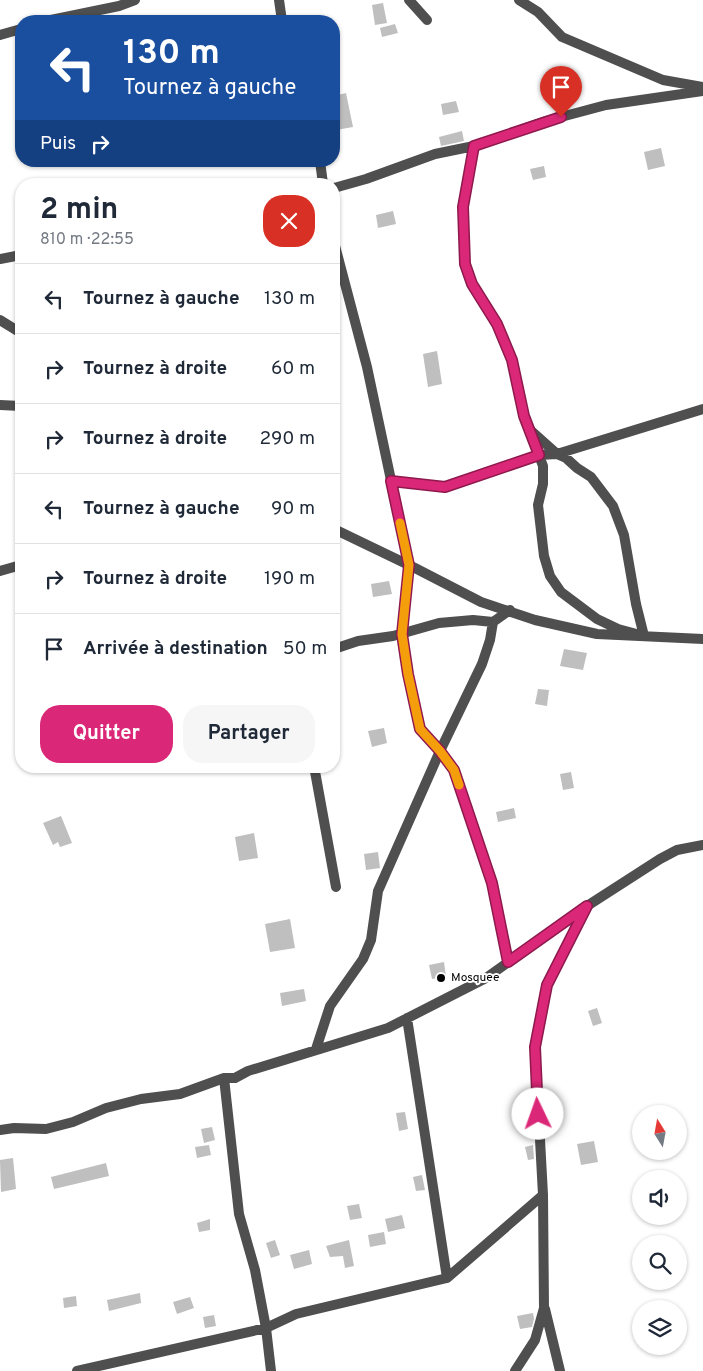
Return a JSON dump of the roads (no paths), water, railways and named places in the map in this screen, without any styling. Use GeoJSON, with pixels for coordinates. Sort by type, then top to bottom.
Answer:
{"type":"FeatureCollection","features":[{"type":"Feature","properties":{"kind":"street"},"geometry":{"type":"LineString","coordinates":[[75,15],[119,6],[135,0]]}},
{"type":"Feature","properties":{"kind":"street"},"geometry":{"type":"LineString","coordinates":[[279,0],[281,15]]}},
{"type":"Feature","properties":{"kind":"street"},"geometry":{"type":"LineString","coordinates":[[409,0],[427,20]]}},
{"type":"Feature","properties":{"kind":"street"},"geometry":{"type":"LineString","coordinates":[[519,0],[538,12],[562,38],[663,80],[703,87]]}},
{"type":"Feature","properties":{"kind":"street"},"geometry":{"type":"LineString","coordinates":[[0,35],[15,31]]}},
{"type":"Feature","properties":{"kind":"street"},"geometry":{"type":"LineString","coordinates":[[340,186],[434,154],[474,146],[546,121],[606,105],[703,91]]}},
{"type":"Feature","properties":{"kind":"street"},"geometry":{"type":"LineString","coordinates":[[474,146],[463,207],[465,264],[472,284],[497,324],[512,360],[519,396],[543,466],[543,484],[538,505],[542,524],[541,538],[544,556],[550,576],[561,592],[596,619],[618,629],[644,636]]}},
{"type":"Feature","properties":{"kind":"street"},"geometry":{"type":"LineString","coordinates":[[0,259],[15,257]]}},
{"type":"Feature","properties":{"kind":"street"},"geometry":{"type":"LineString","coordinates":[[340,265],[367,367],[409,565],[402,634],[408,674],[420,729],[454,770],[492,883],[508,962]]}},
{"type":"Feature","properties":{"kind":"street"},"geometry":{"type":"LineString","coordinates":[[0,320],[15,329]]}},
{"type":"Feature","properties":{"kind":"street"},"geometry":{"type":"LineString","coordinates":[[0,405],[15,405]]}},
{"type":"Feature","properties":{"kind":"street"},"geometry":{"type":"LineString","coordinates":[[391,481],[445,487],[539,455],[557,454],[703,409]]}},
{"type":"Feature","properties":{"kind":"street"},"geometry":{"type":"LineString","coordinates":[[529,429],[557,454],[591,477],[613,506],[624,535],[636,604],[644,636]]}},
{"type":"Feature","properties":{"kind":"street"},"geometry":{"type":"LineString","coordinates":[[340,531],[481,602],[510,610],[535,620],[597,634],[703,639]]}},
{"type":"Feature","properties":{"kind":"street"},"geometry":{"type":"LineString","coordinates":[[0,571],[15,567]]}},
{"type":"Feature","properties":{"kind":"street"},"geometry":{"type":"LineString","coordinates":[[340,647],[358,641],[402,634],[439,623],[473,620],[492,622],[510,610]]}},
{"type":"Feature","properties":{"kind":"street"},"geometry":{"type":"LineString","coordinates":[[316,1049],[330,1006],[364,959],[371,940],[378,891],[440,751],[482,664],[490,640],[492,622]]}},
{"type":"Feature","properties":{"kind":"street"},"geometry":{"type":"LineString","coordinates":[[315,773],[336,887]]}},
{"type":"Feature","properties":{"kind":"street"},"geometry":{"type":"LineString","coordinates":[[0,1130],[14,1128],[46,1129],[73,1122],[106,1108],[141,1098],[180,1094],[224,1078],[235,1078],[248,1071],[388,1028],[486,978],[587,906],[660,859],[677,850],[703,844]]}},
{"type":"Feature","properties":{"kind":"street"},"geometry":{"type":"LineString","coordinates":[[560,1371],[544,1308],[543,1195],[535,1047],[547,985],[587,906]]}},
{"type":"Feature","properties":{"kind":"street"},"geometry":{"type":"LineString","coordinates":[[407,1018],[447,1278]]}},
{"type":"Feature","properties":{"kind":"street"},"geometry":{"type":"LineString","coordinates":[[224,1078],[239,1214],[255,1270],[266,1328],[271,1371]]}},
{"type":"Feature","properties":{"kind":"street"},"geometry":{"type":"LineString","coordinates":[[77,1371],[266,1328],[296,1314],[447,1278],[543,1195]]}},
{"type":"Feature","properties":{"kind":"street"},"geometry":{"type":"LineString","coordinates":[[515,1371],[535,1340],[544,1308]]}},
{"type":"Feature","properties":{"kind":"place","name":"Mosquee"},"geometry":{"type":"Point","coordinates":[441,978]}}]}
